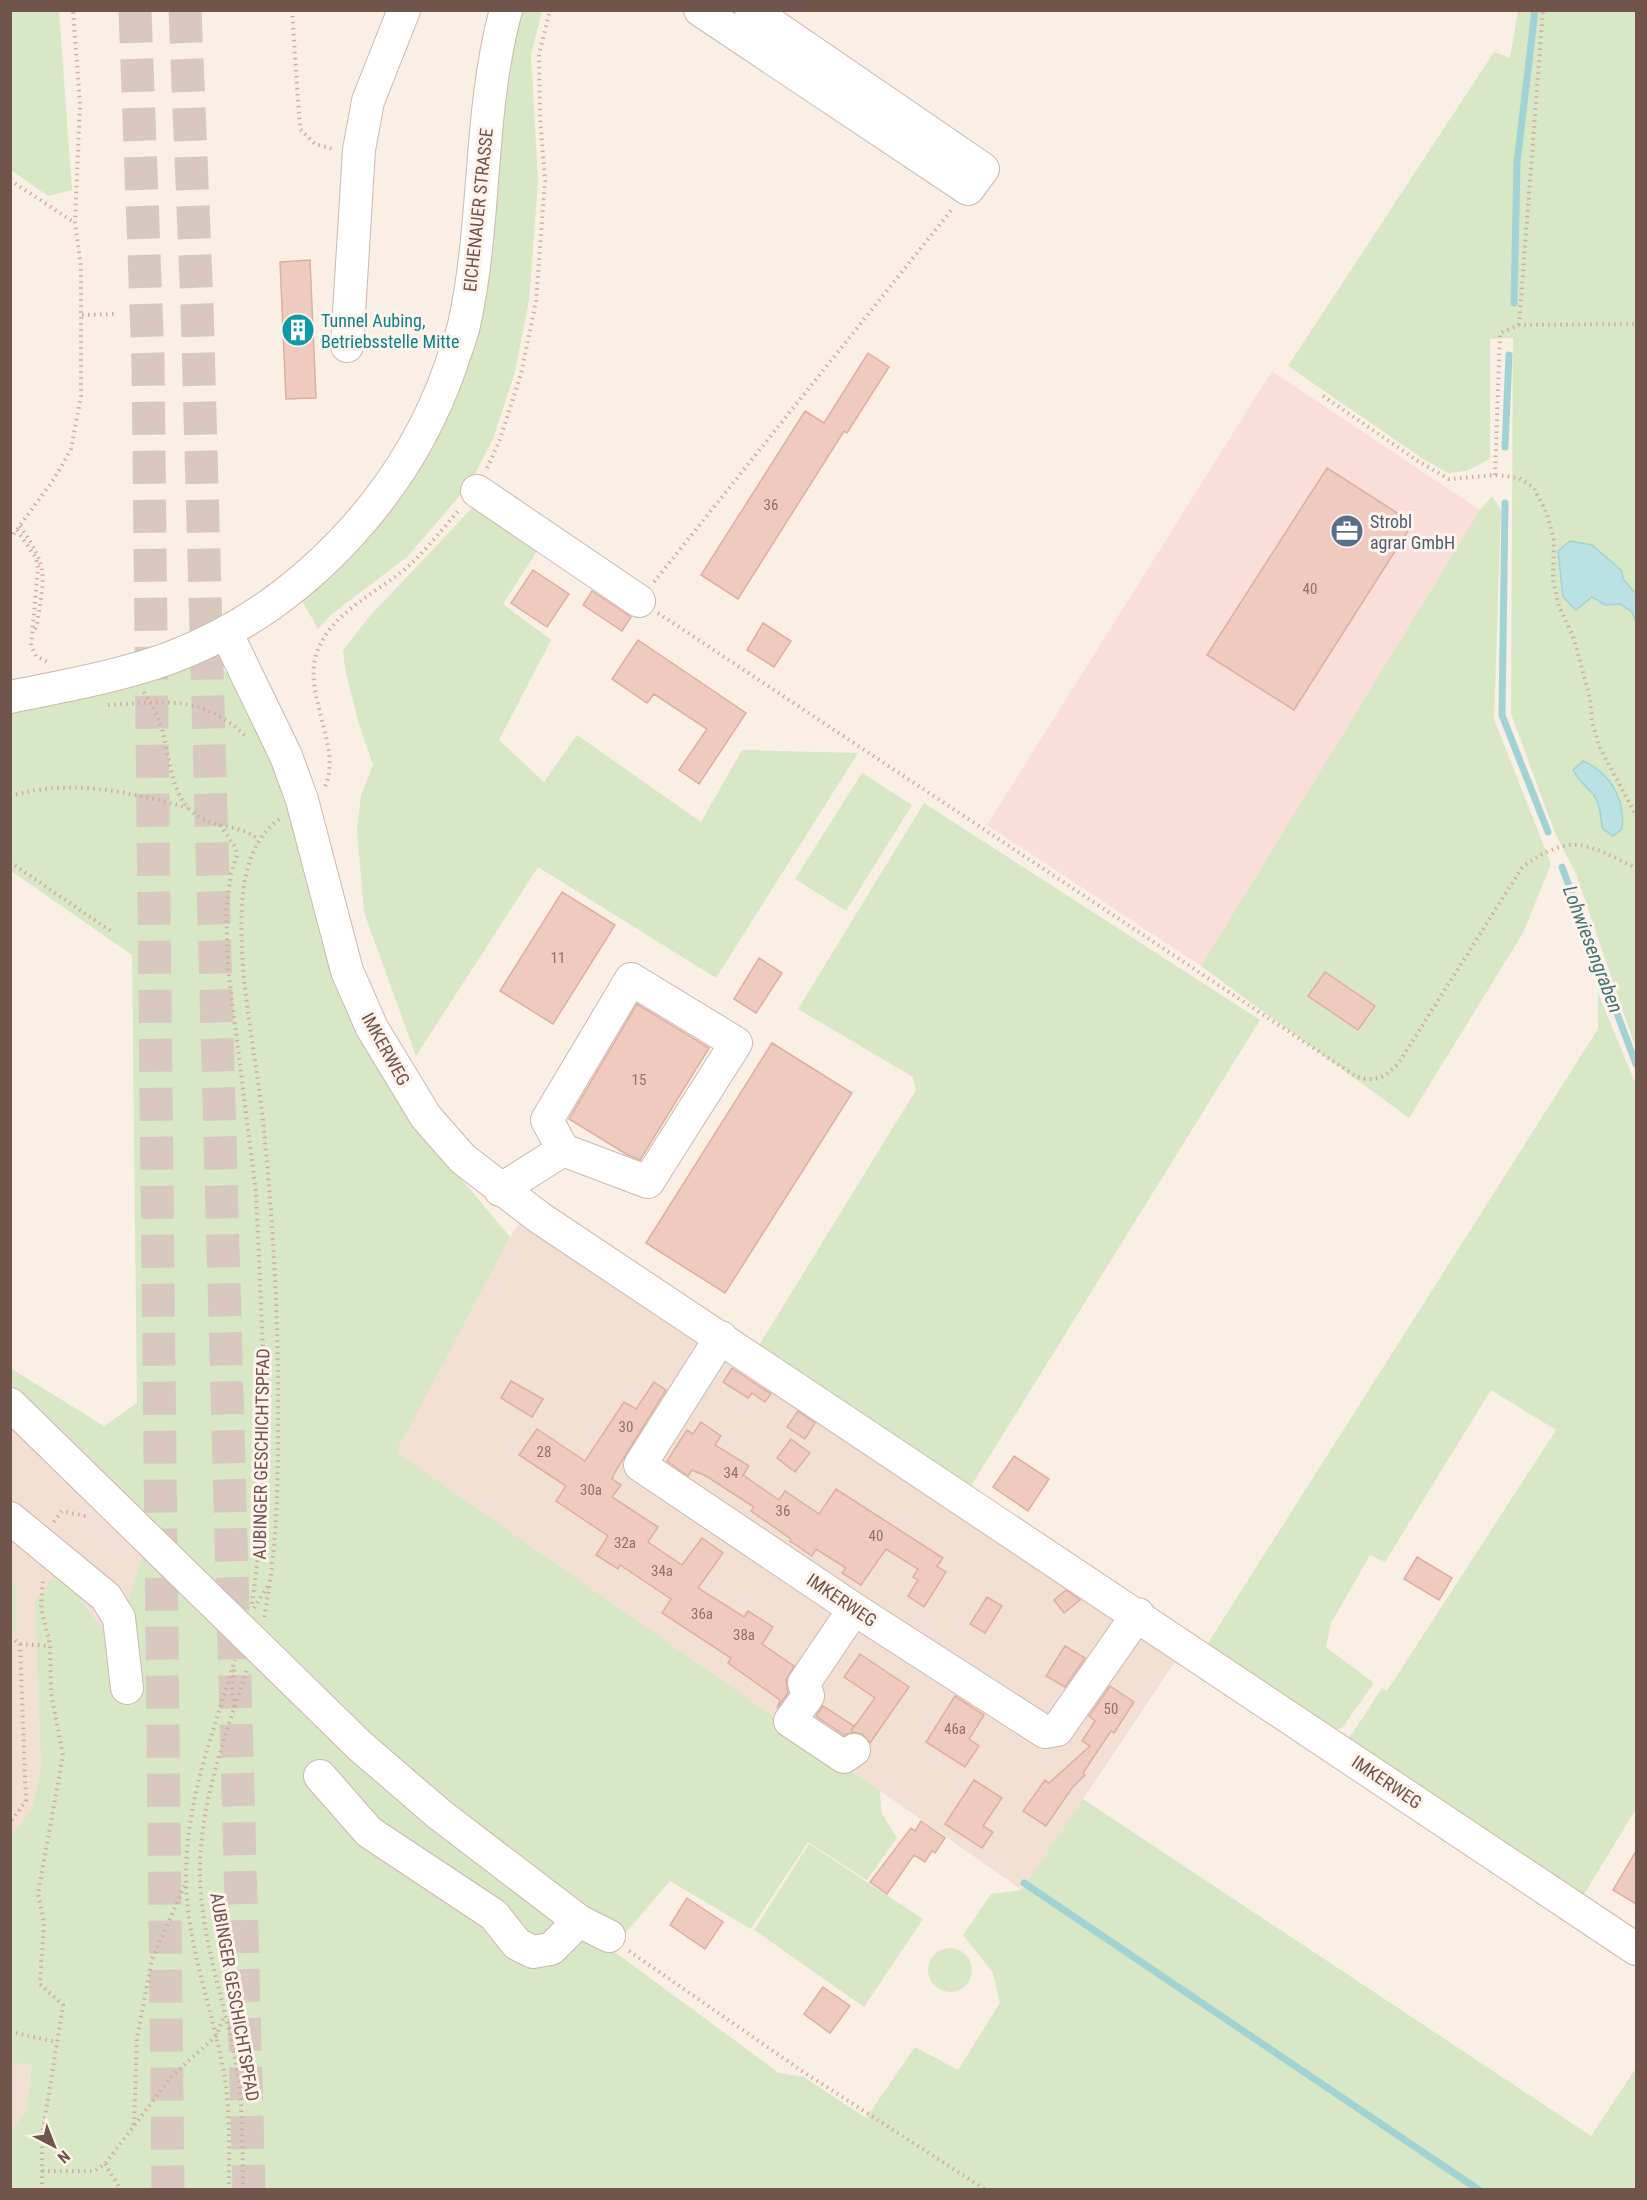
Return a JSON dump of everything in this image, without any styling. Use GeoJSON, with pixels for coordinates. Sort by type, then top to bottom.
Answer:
{"type":"FeatureCollection","features":[{"type":"Feature","properties":{"kind":"street"},"geometry":{"type":"LineString","coordinates":[[346,346],[359,150],[368,101],[404,10]]}},
{"type":"Feature","properties":{"kind":"street","name":"EICHENAUER STRASSE"},"geometry":{"type":"LineString","coordinates":[[10,697],[133,670],[169,658],[226,632],[275,599],[353,530],[388,488],[418,443],[441,392],[464,326],[476,253],[492,79],[506,10]]}},
{"type":"Feature","properties":{"kind":"street"},"geometry":{"type":"LineString","coordinates":[[700,10],[968,189],[982,169],[751,10]]}},
{"type":"Feature","properties":{"kind":"street"},"geometry":{"type":"LineString","coordinates":[[477,491],[639,600]]}},
{"type":"Feature","properties":{"kind":"street","name":"IMKERWEG"},"geometry":{"type":"LineString","coordinates":[[226,632],[286,756],[302,801],[347,971],[372,1028],[426,1117],[463,1159],[500,1190],[1138,1614],[1636,1949]]}},
{"type":"Feature","properties":{"kind":"street"},"geometry":{"type":"LineString","coordinates":[[631,979],[736,1043],[648,1182],[563,1150],[546,1120],[631,979]]}},
{"type":"Feature","properties":{"kind":"street"},"geometry":{"type":"LineString","coordinates":[[500,1190],[563,1150]]}},
{"type":"Feature","properties":{"kind":"street","name":"IMKERWEG"},"geometry":{"type":"LineString","coordinates":[[721,1337],[640,1465],[854,1609],[1045,1732],[1057,1730],[1138,1614]]}},
{"type":"Feature","properties":{"kind":"street"},"geometry":{"type":"LineString","coordinates":[[10,1404],[360,1746],[430,1807],[579,1921],[609,1936]]}},
{"type":"Feature","properties":{"kind":"street"},"geometry":{"type":"LineString","coordinates":[[10,1518],[106,1598],[118,1618],[127,1688]]}},
{"type":"Feature","properties":{"kind":"street"},"geometry":{"type":"LineString","coordinates":[[854,1609],[804,1683],[808,1696],[790,1721],[844,1757],[854,1750]]}},
{"type":"Feature","properties":{"kind":"street"},"geometry":{"type":"LineString","coordinates":[[320,1776],[369,1832],[494,1915],[517,1944],[533,1952],[551,1949],[579,1921]]}},
{"type":"Feature","properties":{"kind":"path"},"geometry":{"type":"LineString","coordinates":[[10,538],[54,479],[71,449],[81,396],[81,267],[75,223],[80,104],[73,10]]}},
{"type":"Feature","properties":{"kind":"path"},"geometry":{"type":"LineString","coordinates":[[292,10],[300,129],[315,144],[336,149]]}},
{"type":"Feature","properties":{"kind":"path"},"geometry":{"type":"LineString","coordinates":[[477,491],[499,442],[521,374],[536,301],[545,180],[540,117],[539,54],[550,10]]}},
{"type":"Feature","properties":{"kind":"path"},"geometry":{"type":"LineString","coordinates":[[1519,325],[1543,10]]}},
{"type":"Feature","properties":{"kind":"path"},"geometry":{"type":"LineString","coordinates":[[10,180],[75,223]]}},
{"type":"Feature","properties":{"kind":"path"},"geometry":{"type":"LineString","coordinates":[[968,189],[639,600],[1357,1077],[1372,1081],[1386,1074],[1398,1064],[1523,866],[1549,848],[1587,845],[1636,868]]}},
{"type":"Feature","properties":{"kind":"path"},"geometry":{"type":"LineString","coordinates":[[82,315],[116,314]]}},
{"type":"Feature","properties":{"kind":"path"},"geometry":{"type":"LineString","coordinates":[[1495,475],[1500,333],[1519,325],[1636,324]]}},
{"type":"Feature","properties":{"kind":"path"},"geometry":{"type":"LineString","coordinates":[[1323,396],[1418,461],[1449,479],[1495,475],[1519,478],[1534,488],[1547,514],[1554,541],[1553,580],[1557,598],[1573,636],[1583,671],[1590,698],[1592,723],[1600,748],[1636,815]]}},
{"type":"Feature","properties":{"kind":"path"},"geometry":{"type":"LineString","coordinates":[[20,525],[40,555],[43,568],[37,625],[31,636]]}},
{"type":"Feature","properties":{"kind":"path"},"geometry":{"type":"LineString","coordinates":[[17,530],[36,558],[38,568],[31,646],[36,656],[53,662]]}},
{"type":"Feature","properties":{"kind":"path"},"geometry":{"type":"LineString","coordinates":[[133,670],[159,720],[171,768],[188,808]]}},
{"type":"Feature","properties":{"kind":"path"},"geometry":{"type":"LineString","coordinates":[[10,796],[67,786],[110,788],[188,808],[207,821],[249,832],[258,839],[302,801]]}},
{"type":"Feature","properties":{"kind":"path"},"geometry":{"type":"LineString","coordinates":[[220,825],[236,848],[237,855],[231,874],[226,911],[228,969],[256,1193],[264,1374],[261,1534],[251,1612],[272,1578]]}},
{"type":"Feature","properties":{"kind":"path","name":"AUBINGER GESCHICHTSPFAD"},"geometry":{"type":"LineString","coordinates":[[243,2190],[242,2115],[235,2055],[206,1935],[200,1878],[203,1830],[211,1788],[256,1646],[272,1578],[276,1533],[279,1375],[271,1214],[261,1103],[242,963],[246,875],[258,839]]}},
{"type":"Feature","properties":{"kind":"path"},"geometry":{"type":"LineString","coordinates":[[10,862],[112,932]]}},
{"type":"Feature","properties":{"kind":"path"},"geometry":{"type":"LineString","coordinates":[[42,2190],[42,2137],[63,2005],[40,1984],[44,1922],[38,1894],[63,1755],[51,1693],[50,1646],[41,1608],[45,1547],[62,1511],[104,1520],[116,1509]]}},
{"type":"Feature","properties":{"kind":"path"},"geometry":{"type":"LineString","coordinates":[[10,1637],[20,1644],[50,1646]]}},
{"type":"Feature","properties":{"kind":"path"},"geometry":{"type":"LineString","coordinates":[[10,1822],[26,1801],[20,1644]]}},
{"type":"Feature","properties":{"kind":"path"},"geometry":{"type":"LineString","coordinates":[[229,2190],[229,2119],[222,2060],[193,1939],[186,1882],[188,1829],[195,1790],[236,1657],[232,1687],[235,1710]]}},
{"type":"Feature","properties":{"kind":"path"},"geometry":{"type":"LineString","coordinates":[[134,2126],[137,2038],[152,1959],[186,1882]]}},
{"type":"Feature","properties":{"kind":"path"},"geometry":{"type":"LineString","coordinates":[[609,1936],[799,2069],[986,2190]]}},
{"type":"Feature","properties":{"kind":"path"},"geometry":{"type":"LineString","coordinates":[[42,2171],[94,2171],[105,2164],[171,2077],[216,2036],[225,2016]]}},
{"type":"Feature","properties":{"kind":"path"},"geometry":{"type":"LineString","coordinates":[[10,2032],[57,2042]]}},
{"type":"Feature","properties":{"kind":"path"},"geometry":{"type":"LineString","coordinates":[[105,2164],[120,2190]]}},
{"type":"Feature","properties":{"kind":"shaded area"},"geometry":{"type":"Polygon","coordinates":[[[1272,371],[1480,510],[1201,966],[987,825],[1272,371]]]}},
{"type":"Feature","properties":{"kind":"shaded area"},"geometry":{"type":"Polygon","coordinates":[[[532,1205],[1189,1641],[1022,1890],[395,1452],[510,1237],[532,1205]]]}},
{"type":"Feature","properties":{"kind":"shaded area"},"geometry":{"type":"Polygon","coordinates":[[[11,1395],[149,1534],[114,1647],[36,1601],[41,1767],[32,1808],[11,1838],[11,1395]]]}},
{"type":"Feature","properties":{"kind":"shaded area"},"geometry":{"type":"Polygon","coordinates":[[[11,1972],[26,1987],[33,2035],[27,2110],[11,2130],[11,1972]]]}},
{"type":"Feature","properties":{"kind":"green space"},"geometry":{"type":"Polygon","coordinates":[[[10,11],[59,11],[72,190],[48,196],[11,170],[10,11]]]}},
{"type":"Feature","properties":{"kind":"green space"},"geometry":{"type":"Polygon","coordinates":[[[519,11],[542,11],[531,54],[538,182],[529,300],[515,372],[493,439],[469,485],[408,556],[332,614],[318,629],[300,597],[413,473],[519,11]]]}},
{"type":"Feature","properties":{"kind":"green space"},"geometry":{"type":"Polygon","coordinates":[[[1518,11],[1636,11],[1636,1049],[1576,874],[1555,833],[1511,714],[1513,338],[1490,339],[1490,459],[1466,471],[1448,473],[1423,459],[1288,366],[1494,52],[1510,58],[1518,11]]]}},
{"type":"Feature","properties":{"kind":"green space"},"geometry":{"type":"Polygon","coordinates":[[[1492,496],[1501,510],[1494,719],[1551,864],[1523,933],[1409,1118],[1201,966],[1480,510],[1492,496]]]}},
{"type":"Feature","properties":{"kind":"green space"},"geometry":{"type":"Polygon","coordinates":[[[472,508],[495,513],[542,543],[503,604],[551,640],[499,740],[544,782],[577,735],[701,822],[742,750],[858,753],[716,978],[538,867],[416,1056],[364,912],[357,830],[361,795],[373,765],[358,721],[343,650],[369,617],[472,508]]]}},
{"type":"Feature","properties":{"kind":"green space"},"geometry":{"type":"Polygon","coordinates":[[[208,656],[237,682],[288,786],[356,1029],[411,1119],[510,1237],[396,1452],[880,1791],[881,1812],[897,1838],[867,1880],[808,1842],[751,1929],[670,1881],[622,1937],[608,1947],[779,2073],[804,2077],[866,2118],[915,2047],[958,2070],[1000,2003],[993,1973],[963,1935],[991,1894],[1022,1890],[1083,1799],[1591,2136],[1636,2068],[1636,2189],[11,2189],[11,2130],[27,2110],[31,2065],[11,2062],[11,1974],[17,1978],[10,1972],[10,1838],[32,1808],[41,1767],[35,1601],[54,1577],[67,1580],[114,1646],[149,1534],[11,1395],[10,1368],[104,1426],[137,1403],[132,955],[11,871],[11,710],[208,656]]]}},
{"type":"Feature","properties":{"kind":"green space"},"geometry":{"type":"Polygon","coordinates":[[[862,773],[912,805],[846,911],[795,879],[862,773]]]}},
{"type":"Feature","properties":{"kind":"green space"},"geometry":{"type":"Polygon","coordinates":[[[924,803],[1260,1020],[966,1494],[755,1352],[916,1090],[913,1077],[798,1009],[924,803]]]}},
{"type":"Feature","properties":{"kind":"green space"},"geometry":{"type":"Polygon","coordinates":[[[1598,993],[1636,1085],[1636,1809],[1578,1904],[1344,1746],[1382,1688],[1387,1691],[1556,1430],[1491,1390],[1385,1562],[1370,1555],[1331,1623],[1326,1647],[1374,1683],[1342,1728],[1323,1732],[1203,1651],[1598,1029],[1598,993]]]}},
{"type":"Feature","properties":{"kind":"green space"},"geometry":{"type":"Polygon","coordinates":[[[10,1581],[16,1586],[16,1632],[11,1628],[10,1581]]]}},
{"type":"Feature","properties":{"kind":"green space"},"geometry":{"type":"Polygon","coordinates":[[[809,1844],[923,1919],[864,2007],[754,1930],[809,1844]]]}},
{"type":"Feature","properties":{"kind":"green space"},"geometry":{"type":"Polygon","coordinates":[[[950,1948],[966,1954],[972,1970],[966,1986],[950,1992],[934,1986],[928,1970],[934,1954],[950,1948]]]}},
{"type":"Feature","properties":{"kind":"water"},"geometry":{"type":"Polygon","coordinates":[[[1570,541],[1592,545],[1622,571],[1623,579],[1636,594],[1636,622],[1632,612],[1620,604],[1605,605],[1592,597],[1576,610],[1563,597],[1558,551],[1570,541]]]}},
{"type":"Feature","properties":{"kind":"water"},"geometry":{"type":"Polygon","coordinates":[[[1583,761],[1608,779],[1618,797],[1623,818],[1622,829],[1613,836],[1602,828],[1600,809],[1596,800],[1573,770],[1583,761]]]}},
{"type":"Feature","properties":{"kind":"building","name":"Tunnel Aubing, Betriebsstelle Mitte"},"geometry":{"type":"Polygon","coordinates":[[[310,260],[316,398],[286,399],[280,262],[310,260]]]}},
{"type":"Feature","properties":{"kind":"building"},"geometry":{"type":"Polygon","coordinates":[[[868,353],[889,367],[847,433],[844,431],[738,599],[701,575],[805,411],[824,423],[868,353]]]}},
{"type":"Feature","properties":{"kind":"building"},"geometry":{"type":"Polygon","coordinates":[[[1327,468],[1413,523],[1294,710],[1207,655],[1327,468]]]}},
{"type":"Feature","properties":{"kind":"building"},"geometry":{"type":"Polygon","coordinates":[[[533,570],[569,594],[547,627],[511,603],[533,570]]]}},
{"type":"Feature","properties":{"kind":"building"},"geometry":{"type":"Polygon","coordinates":[[[592,591],[631,617],[622,631],[583,605],[592,591]]]}},
{"type":"Feature","properties":{"kind":"building"},"geometry":{"type":"Polygon","coordinates":[[[763,623],[791,641],[774,667],[747,650],[763,623]]]}},
{"type":"Feature","properties":{"kind":"building"},"geometry":{"type":"Polygon","coordinates":[[[638,640],[746,713],[699,784],[679,770],[707,729],[654,694],[647,703],[612,679],[638,640]]]}},
{"type":"Feature","properties":{"kind":"building"},"geometry":{"type":"Polygon","coordinates":[[[562,892],[615,925],[553,1024],[500,991],[562,892]]]}},
{"type":"Feature","properties":{"kind":"building"},"geometry":{"type":"Polygon","coordinates":[[[759,958],[782,973],[756,1013],[734,999],[759,958]]]}},
{"type":"Feature","properties":{"kind":"building"},"geometry":{"type":"Polygon","coordinates":[[[1325,972],[1375,1006],[1358,1030],[1308,996],[1325,972]]]}},
{"type":"Feature","properties":{"kind":"building"},"geometry":{"type":"Polygon","coordinates":[[[637,1004],[709,1048],[640,1160],[626,1154],[569,1119],[637,1004]]]}},
{"type":"Feature","properties":{"kind":"building"},"geometry":{"type":"Polygon","coordinates":[[[772,1043],[852,1093],[725,1293],[646,1243],[772,1043]]]}},
{"type":"Feature","properties":{"kind":"building"},"geometry":{"type":"Polygon","coordinates":[[[732,1368],[771,1394],[765,1402],[752,1393],[748,1398],[723,1382],[732,1368]]]}},
{"type":"Feature","properties":{"kind":"building"},"geometry":{"type":"Polygon","coordinates":[[[511,1381],[543,1399],[532,1417],[501,1398],[511,1381]]]}},
{"type":"Feature","properties":{"kind":"building"},"geometry":{"type":"Polygon","coordinates":[[[654,1382],[666,1390],[615,1472],[612,1479],[621,1485],[612,1497],[658,1527],[648,1542],[682,1565],[702,1538],[723,1553],[698,1588],[744,1617],[748,1611],[773,1627],[762,1644],[794,1666],[786,1680],[788,1693],[777,1708],[780,1700],[728,1663],[731,1658],[662,1613],[671,1599],[620,1565],[618,1569],[596,1555],[608,1536],[556,1501],[566,1486],[519,1455],[537,1429],[585,1461],[624,1402],[636,1409],[654,1382]]]}},
{"type":"Feature","properties":{"kind":"building"},"geometry":{"type":"Polygon","coordinates":[[[798,1411],[815,1423],[805,1439],[787,1427],[798,1411]]]}},
{"type":"Feature","properties":{"kind":"building"},"geometry":{"type":"Polygon","coordinates":[[[701,1422],[721,1436],[715,1445],[749,1466],[743,1475],[779,1500],[785,1491],[819,1514],[836,1489],[943,1558],[937,1566],[946,1572],[924,1607],[908,1596],[918,1580],[913,1577],[918,1569],[886,1549],[861,1585],[842,1573],[846,1568],[816,1549],[812,1556],[751,1511],[754,1507],[706,1476],[692,1470],[688,1476],[667,1461],[687,1430],[693,1434],[701,1422]]]}},
{"type":"Feature","properties":{"kind":"building"},"geometry":{"type":"Polygon","coordinates":[[[791,1439],[810,1453],[795,1472],[777,1458],[791,1439]]]}},
{"type":"Feature","properties":{"kind":"building"},"geometry":{"type":"Polygon","coordinates":[[[1014,1456],[1049,1479],[1028,1511],[993,1487],[1014,1456]]]}},
{"type":"Feature","properties":{"kind":"building"},"geometry":{"type":"Polygon","coordinates":[[[1417,1557],[1452,1578],[1439,1600],[1404,1579],[1417,1557]]]}},
{"type":"Feature","properties":{"kind":"building"},"geometry":{"type":"Polygon","coordinates":[[[1066,1590],[1080,1600],[1064,1613],[1054,1600],[1066,1590]]]}},
{"type":"Feature","properties":{"kind":"building"},"geometry":{"type":"Polygon","coordinates":[[[987,1597],[1002,1606],[985,1633],[970,1624],[987,1597]]]}},
{"type":"Feature","properties":{"kind":"building"},"geometry":{"type":"Polygon","coordinates":[[[1065,1646],[1085,1658],[1065,1687],[1046,1676],[1065,1646]]]}},
{"type":"Feature","properties":{"kind":"building"},"geometry":{"type":"Polygon","coordinates":[[[860,1654],[909,1687],[870,1743],[862,1734],[853,1732],[844,1735],[816,1716],[823,1706],[854,1726],[851,1731],[875,1698],[844,1677],[860,1654]]]}},
{"type":"Feature","properties":{"kind":"building"},"geometry":{"type":"Polygon","coordinates":[[[1110,1686],[1134,1702],[1114,1733],[1111,1731],[1083,1773],[1085,1775],[1072,1788],[1046,1826],[1023,1811],[1045,1780],[1049,1783],[1090,1746],[1082,1741],[1095,1721],[1089,1716],[1110,1686]]]}},
{"type":"Feature","properties":{"kind":"building"},"geometry":{"type":"Polygon","coordinates":[[[955,1696],[984,1715],[969,1739],[979,1746],[965,1767],[926,1742],[955,1696]]]}},
{"type":"Feature","properties":{"kind":"building"},"geometry":{"type":"Polygon","coordinates":[[[974,1780],[1002,1798],[983,1826],[993,1832],[982,1848],[945,1824],[974,1780]]]}},
{"type":"Feature","properties":{"kind":"building"},"geometry":{"type":"Polygon","coordinates":[[[921,1821],[945,1838],[935,1853],[932,1851],[925,1862],[914,1855],[887,1894],[870,1882],[911,1828],[915,1831],[921,1821]]]}},
{"type":"Feature","properties":{"kind":"building"},"geometry":{"type":"Polygon","coordinates":[[[1636,1851],[1636,1904],[1613,1890],[1636,1851]]]}},
{"type":"Feature","properties":{"kind":"building"},"geometry":{"type":"Polygon","coordinates":[[[687,1898],[723,1922],[705,1949],[670,1925],[687,1898]]]}},
{"type":"Feature","properties":{"kind":"building"},"geometry":{"type":"Polygon","coordinates":[[[823,1987],[850,2006],[830,2033],[804,2014],[823,1987]]]}},
{"type":"Feature","properties":{"kind":"waterway"},"geometry":{"type":"LineString","coordinates":[[1514,303],[1517,163],[1535,10]]}},
{"type":"Feature","properties":{"kind":"waterway"},"geometry":{"type":"LineString","coordinates":[[1505,447],[1509,355]]}},
{"type":"Feature","properties":{"kind":"waterway"},"geometry":{"type":"LineString","coordinates":[[1505,503],[1502,715],[1548,832]]}},
{"type":"Feature","properties":{"kind":"waterway","name":"Lohwiesengraben"},"geometry":{"type":"LineString","coordinates":[[1562,867],[1636,1064]]}},
{"type":"Feature","properties":{"kind":"waterway"},"geometry":{"type":"LineString","coordinates":[[1024,1883],[1479,2190]]}},
{"type":"Feature","properties":{"kind":"tunnel"},"geometry":{"type":"LineString","coordinates":[[135,10],[148,361],[168,2190]]}},
{"type":"Feature","properties":{"kind":"tunnel"},"geometry":{"type":"LineString","coordinates":[[185,10],[197,305],[249,2190]]}},
{"type":"Feature","properties":{"kind":"place","name":"Tunnel Aubing, Betriebsstelle Mitte"},"geometry":{"type":"Point","coordinates":[298,330]}},
{"type":"Feature","properties":{"kind":"place","name":"Strobl agrar GmbH"},"geometry":{"type":"Point","coordinates":[1347,531]}}]}
